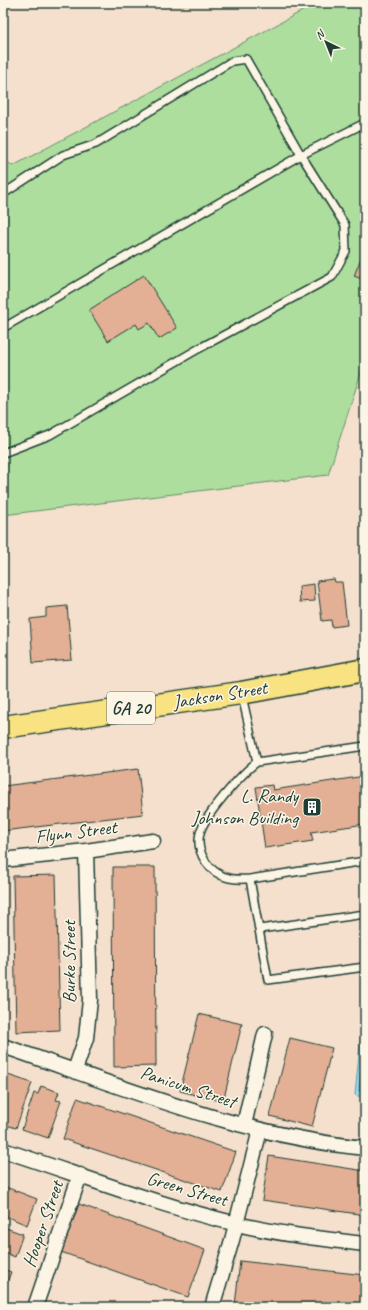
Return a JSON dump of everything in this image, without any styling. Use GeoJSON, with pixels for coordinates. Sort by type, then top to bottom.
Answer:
{"type":"FeatureCollection","features":[{"type":"Feature","properties":{"kind":"highway","name":"Jackson Street"},"geometry":{"type":"LineString","coordinates":[[3,727],[241,692],[365,670]]}},
{"type":"Feature","properties":{"kind":"street","name":"Flynn Street"},"geometry":{"type":"LineString","coordinates":[[3,860],[86,851],[153,841]]}},
{"type":"Feature","properties":{"kind":"street","name":"Burke Street"},"geometry":{"type":"LineString","coordinates":[[75,1070],[86,1038],[90,1000],[86,851]]}},
{"type":"Feature","properties":{"kind":"street"},"geometry":{"type":"LineString","coordinates":[[244,1125],[265,1034]]}},
{"type":"Feature","properties":{"kind":"street","name":"Panicum Street"},"geometry":{"type":"LineString","coordinates":[[3,1046],[260,1130],[365,1148]]}},
{"type":"Feature","properties":{"kind":"street"},"geometry":{"type":"LineString","coordinates":[[212,1307],[237,1224],[260,1130]]}},
{"type":"Feature","properties":{"kind":"street","name":"Green Street"},"geometry":{"type":"LineString","coordinates":[[3,1150],[157,1202],[237,1224],[312,1237],[365,1244]]}},
{"type":"Feature","properties":{"kind":"street","name":"Hooper Street"},"geometry":{"type":"LineString","coordinates":[[35,1307],[80,1175]]}},
{"type":"Feature","properties":{"kind":"lane"},"geometry":{"type":"LineString","coordinates":[[3,194],[63,154],[96,144],[232,61],[246,59],[301,155],[345,225],[346,252],[332,277],[198,349],[50,435],[3,454]]}},
{"type":"Feature","properties":{"kind":"lane"},"geometry":{"type":"LineString","coordinates":[[3,328],[301,155],[365,123]]}},
{"type":"Feature","properties":{"kind":"lane"},"geometry":{"type":"LineString","coordinates":[[241,692],[257,762]]}},
{"type":"Feature","properties":{"kind":"lane"},"geometry":{"type":"LineString","coordinates":[[365,746],[257,762],[247,769],[214,810],[200,833],[199,844],[205,862],[213,870],[228,878],[250,879],[365,862]]}},
{"type":"Feature","properties":{"kind":"lane"},"geometry":{"type":"LineString","coordinates":[[250,879],[268,980],[365,967]]}},
{"type":"Feature","properties":{"kind":"lane"},"geometry":{"type":"LineString","coordinates":[[260,929],[365,914]]}},
{"type":"Feature","properties":{"kind":"green space"},"geometry":{"type":"Polygon","coordinates":[[[317,3],[365,3],[365,360],[328,475],[3,515],[3,159],[13,166],[317,3]]]}},
{"type":"Feature","properties":{"kind":"water"},"geometry":{"type":"Polygon","coordinates":[[[365,1023],[365,1098],[355,1095],[362,1024],[365,1023]]]}},
{"type":"Feature","properties":{"kind":"building"},"geometry":{"type":"Polygon","coordinates":[[[363,253],[365,254],[365,280],[354,276],[363,253]]]}},
{"type":"Feature","properties":{"kind":"building"},"geometry":{"type":"Polygon","coordinates":[[[144,275],[177,328],[159,339],[149,323],[139,329],[136,324],[108,341],[89,310],[144,275]]]}},
{"type":"Feature","properties":{"kind":"building"},"geometry":{"type":"Polygon","coordinates":[[[334,579],[335,582],[342,582],[347,625],[332,627],[331,620],[322,621],[317,581],[334,579]]]}},
{"type":"Feature","properties":{"kind":"building"},"geometry":{"type":"Polygon","coordinates":[[[314,584],[315,601],[300,602],[299,586],[314,584]]]}},
{"type":"Feature","properties":{"kind":"building"},"geometry":{"type":"Polygon","coordinates":[[[67,606],[72,660],[33,663],[30,619],[46,617],[46,608],[67,606]]]}},
{"type":"Feature","properties":{"kind":"building"},"geometry":{"type":"Polygon","coordinates":[[[138,769],[143,814],[3,831],[3,786],[138,769]]]}},
{"type":"Feature","properties":{"kind":"building","name":"L. Randy Johnson Building"},"geometry":{"type":"Polygon","coordinates":[[[365,776],[365,824],[311,832],[313,841],[265,848],[256,787],[272,785],[273,790],[365,776]]]}},
{"type":"Feature","properties":{"kind":"building"},"geometry":{"type":"Polygon","coordinates":[[[113,867],[155,867],[156,1066],[114,1067],[113,867]]]}},
{"type":"Feature","properties":{"kind":"building"},"geometry":{"type":"Polygon","coordinates":[[[56,875],[60,1030],[16,1032],[13,876],[56,875]]]}},
{"type":"Feature","properties":{"kind":"building"},"geometry":{"type":"Polygon","coordinates":[[[199,1014],[242,1024],[223,1102],[180,1091],[199,1014]]]}},
{"type":"Feature","properties":{"kind":"building"},"geometry":{"type":"Polygon","coordinates":[[[290,1038],[332,1048],[312,1127],[270,1116],[290,1038]]]}},
{"type":"Feature","properties":{"kind":"building"},"geometry":{"type":"Polygon","coordinates":[[[8,1075],[32,1083],[16,1128],[3,1124],[3,1082],[5,1083],[8,1075]]]}},
{"type":"Feature","properties":{"kind":"building"},"geometry":{"type":"Polygon","coordinates":[[[41,1086],[59,1092],[56,1100],[61,1101],[48,1138],[22,1129],[34,1093],[38,1094],[41,1086]]]}},
{"type":"Feature","properties":{"kind":"building"},"geometry":{"type":"Polygon","coordinates":[[[77,1098],[236,1152],[222,1192],[63,1139],[77,1098]]]}},
{"type":"Feature","properties":{"kind":"building"},"geometry":{"type":"Polygon","coordinates":[[[269,1156],[365,1171],[365,1215],[262,1200],[269,1156]]]}},
{"type":"Feature","properties":{"kind":"building"},"geometry":{"type":"Polygon","coordinates":[[[3,1186],[37,1199],[27,1225],[3,1215],[3,1186]]]}},
{"type":"Feature","properties":{"kind":"building"},"geometry":{"type":"Polygon","coordinates":[[[79,1204],[205,1250],[188,1297],[61,1252],[79,1204]]]}},
{"type":"Feature","properties":{"kind":"building"},"geometry":{"type":"Polygon","coordinates":[[[3,1227],[23,1234],[15,1257],[3,1252],[3,1227]]]}},
{"type":"Feature","properties":{"kind":"building"},"geometry":{"type":"Polygon","coordinates":[[[240,1261],[365,1275],[365,1307],[255,1307],[235,1305],[240,1261]]]}},
{"type":"Feature","properties":{"kind":"building"},"geometry":{"type":"Polygon","coordinates":[[[3,1269],[11,1272],[3,1293],[3,1269]]]}},
{"type":"Feature","properties":{"kind":"place","name":"L. Randy Johnson Building"},"geometry":{"type":"Point","coordinates":[312,807]}}]}
